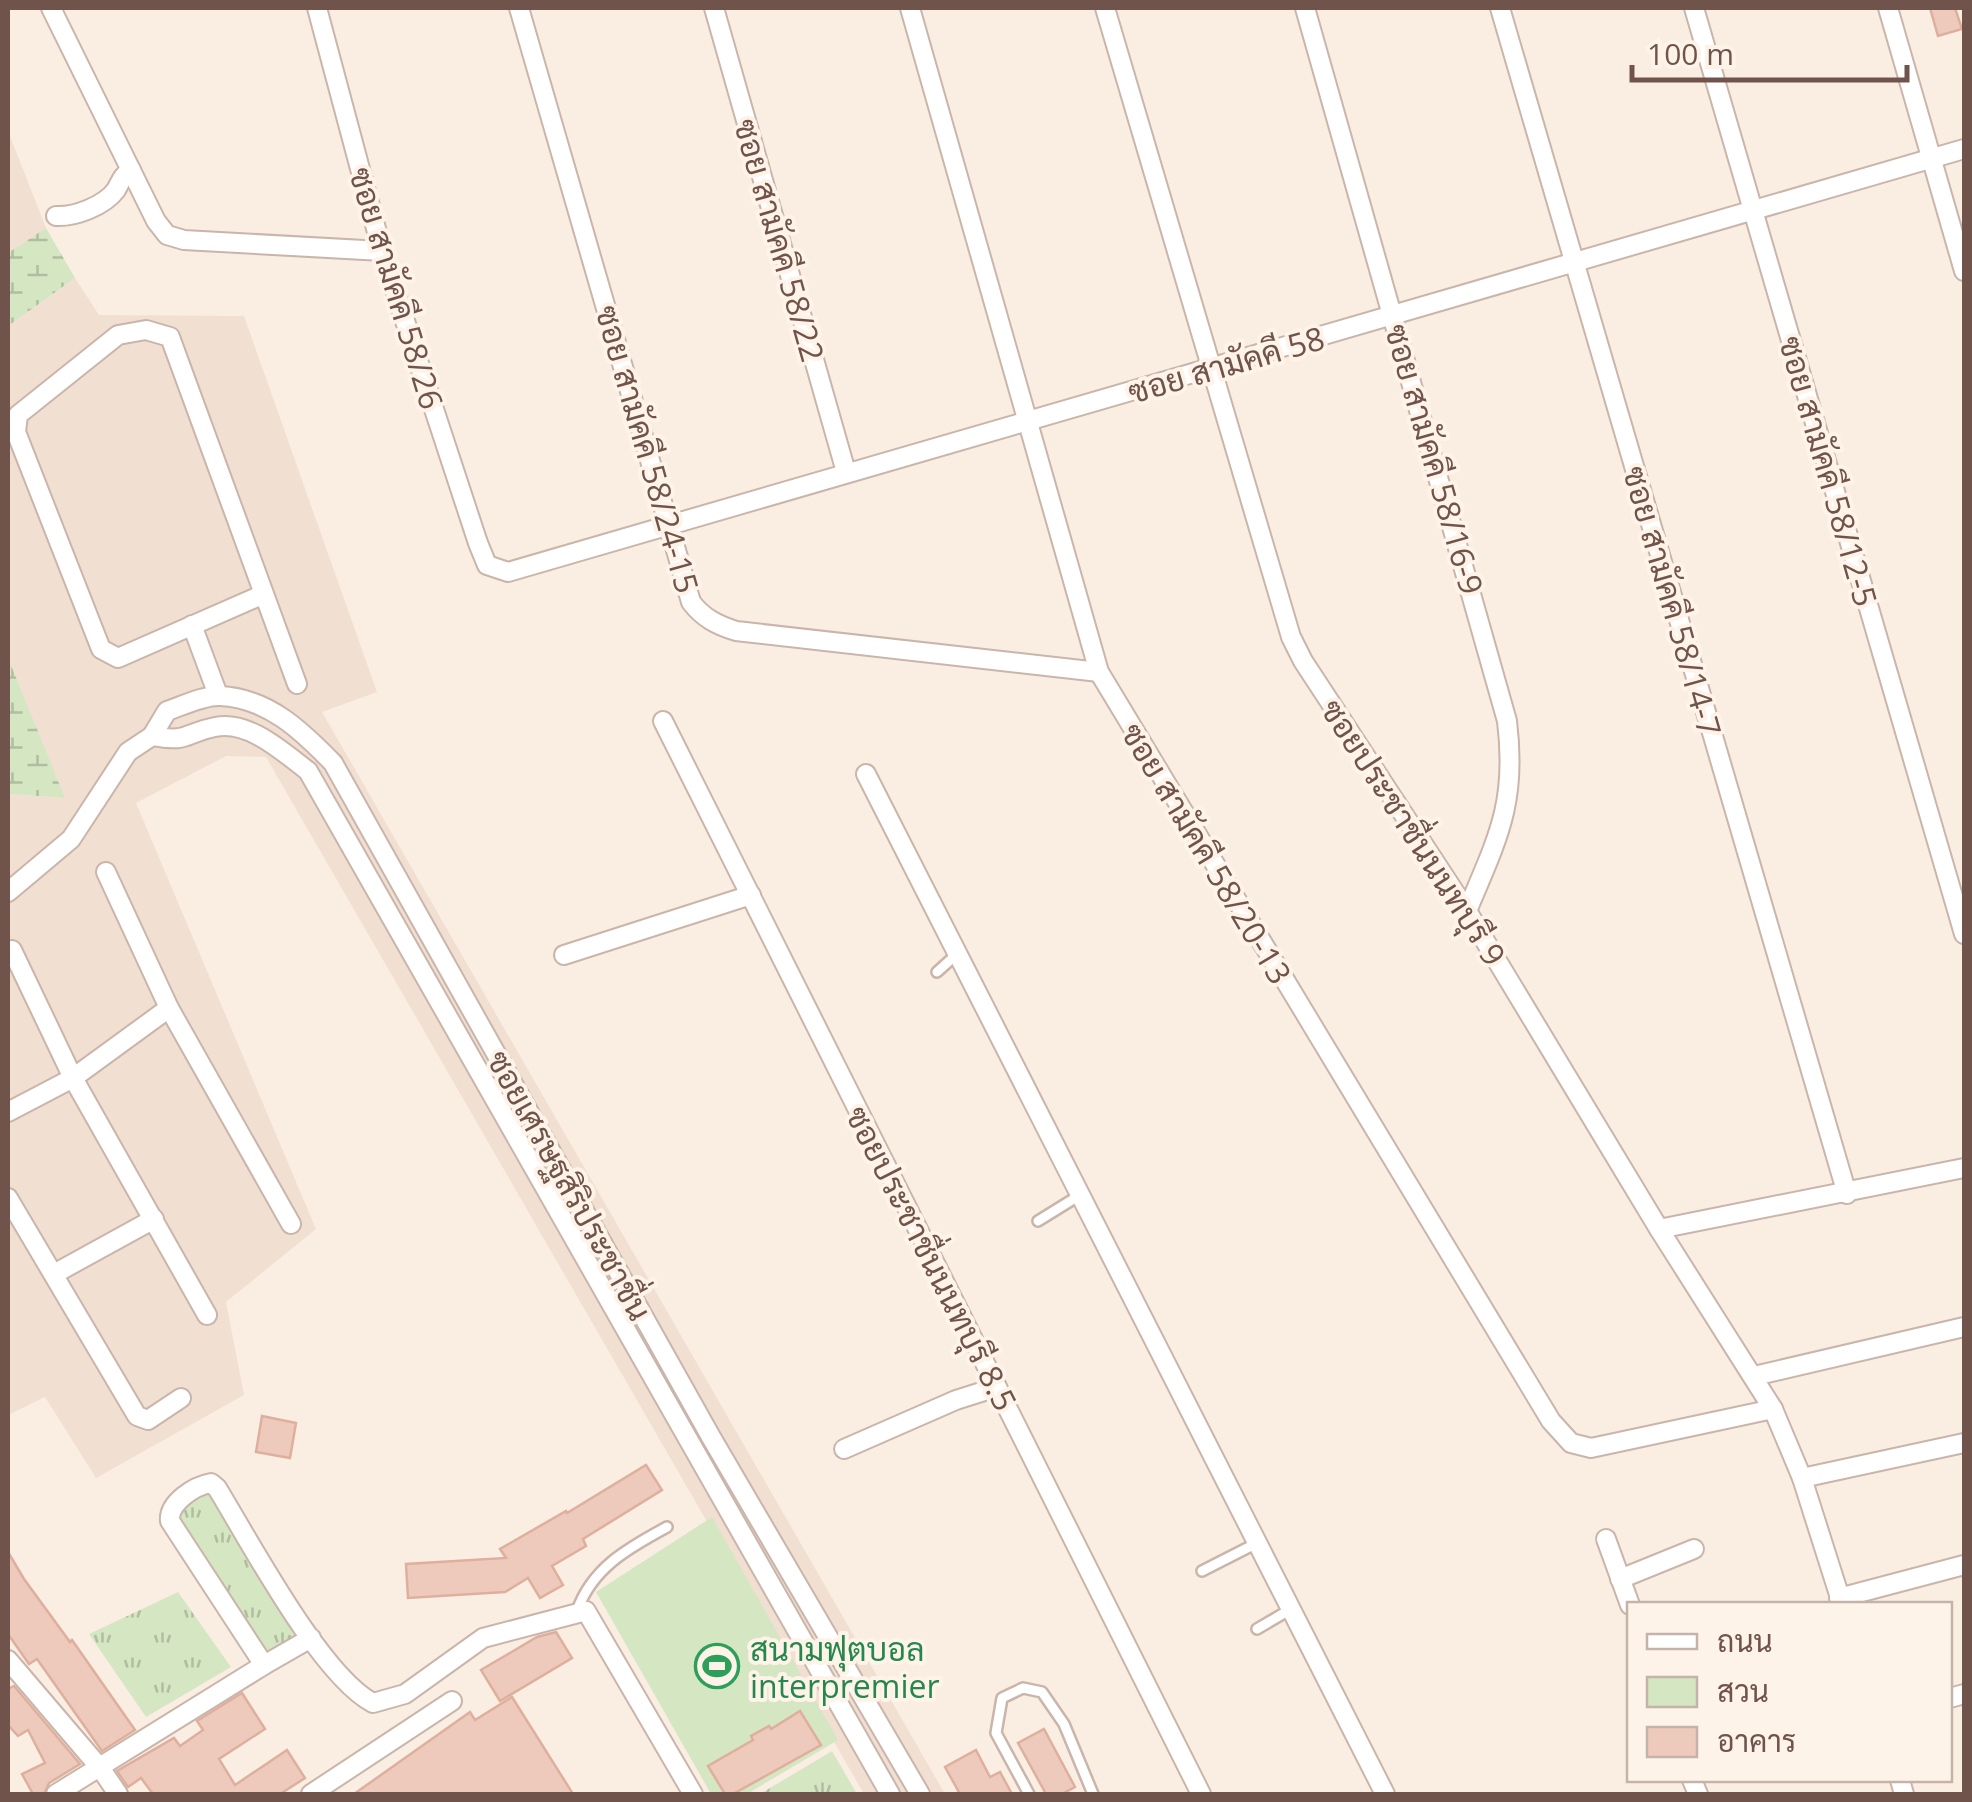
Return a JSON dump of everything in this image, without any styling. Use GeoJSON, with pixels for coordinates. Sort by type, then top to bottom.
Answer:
{"type":"FeatureCollection","features":[{"type":"Feature","properties":{"kind":"street"},"geometry":{"type":"LineString","coordinates":[[51,8],[156,221],[167,235],[184,240],[382,250]]}},
{"type":"Feature","properties":{"kind":"street","name":"ซอย สามัคคี 58/26"},"geometry":{"type":"LineString","coordinates":[[317,8],[382,250],[487,565]]}},
{"type":"Feature","properties":{"kind":"street","name":"ซอย สามัคคี 58/24-15"},"geometry":{"type":"LineString","coordinates":[[519,8],[691,602],[717,625],[736,631],[1099,672]]}},
{"type":"Feature","properties":{"kind":"street","name":"ซอย สามัคคี 58/22"},"geometry":{"type":"LineString","coordinates":[[714,8],[846,472]]}},
{"type":"Feature","properties":{"kind":"street","name":"ซอย สามัคคี 58/20-13"},"geometry":{"type":"LineString","coordinates":[[910,8],[1099,672],[1560,1434],[1571,1443],[1591,1448],[1773,1409]]}},
{"type":"Feature","properties":{"kind":"street","name":"ซอยประชาชื่นนนทบุรี 9"},"geometry":{"type":"LineString","coordinates":[[1105,8],[1291,637],[1467,911],[1773,1409],[1802,1478],[1841,1601]]}},
{"type":"Feature","properties":{"kind":"street","name":"ซอย สามัคคี 58/16-9"},"geometry":{"type":"LineString","coordinates":[[1305,8],[1508,721],[1512,756],[1504,822],[1467,911]]}},
{"type":"Feature","properties":{"kind":"street","name":"ซอย สามัคคี 58/14-7"},"geometry":{"type":"LineString","coordinates":[[1500,8],[1847,1194]]}},
{"type":"Feature","properties":{"kind":"street","name":"ซอย สามัคคี 58/12-5"},"geometry":{"type":"LineString","coordinates":[[1694,8],[1964,934]]}},
{"type":"Feature","properties":{"kind":"street"},"geometry":{"type":"LineString","coordinates":[[1888,8],[1964,271]]}},
{"type":"Feature","properties":{"kind":"street","name":"ซอย สามัคคี 58"},"geometry":{"type":"LineString","coordinates":[[487,565],[508,572],[1964,149]]}},
{"type":"Feature","properties":{"kind":"street"},"geometry":{"type":"LineString","coordinates":[[56,216],[74,214],[100,203],[131,170]]}},
{"type":"Feature","properties":{"kind":"street"},"geometry":{"type":"LineString","coordinates":[[264,594],[118,658],[101,648],[16,432],[18,415],[118,335],[146,330],[170,337],[297,684]]}},
{"type":"Feature","properties":{"kind":"street"},"geometry":{"type":"LineString","coordinates":[[8,892],[71,839],[128,752],[152,736],[167,711],[218,695],[192,624]]}},
{"type":"Feature","properties":{"kind":"street","name":"ซอยเศรษฐสิริประชาชื่น"},"geometry":{"type":"LineString","coordinates":[[218,695],[262,706],[299,728],[333,763],[711,1437],[920,1794]]}},
{"type":"Feature","properties":{"kind":"street","name":"ซอยประชาชื่นนนทบุรี 8.5"},"geometry":{"type":"LineString","coordinates":[[664,721],[1201,1794]]}},
{"type":"Feature","properties":{"kind":"street","name":"ซอยเศรษฐสิริประชาชื่น"},"geometry":{"type":"LineString","coordinates":[[152,736],[178,741],[218,726],[262,735],[308,770],[890,1794]]}},
{"type":"Feature","properties":{"kind":"street"},"geometry":{"type":"LineString","coordinates":[[866,774],[1385,1794]]}},
{"type":"Feature","properties":{"kind":"street"},"geometry":{"type":"LineString","coordinates":[[106,872],[169,1008],[291,1224]]}},
{"type":"Feature","properties":{"kind":"street"},"geometry":{"type":"LineString","coordinates":[[564,955],[750,895]]}},
{"type":"Feature","properties":{"kind":"street"},"geometry":{"type":"LineString","coordinates":[[12,950],[73,1078],[207,1315]]}},
{"type":"Feature","properties":{"kind":"street"},"geometry":{"type":"LineString","coordinates":[[8,1112],[73,1078],[169,1008]]}},
{"type":"Feature","properties":{"kind":"street"},"geometry":{"type":"LineString","coordinates":[[1660,1229],[1964,1168]]}},
{"type":"Feature","properties":{"kind":"street"},"geometry":{"type":"LineString","coordinates":[[8,1198],[137,1416],[148,1420],[182,1398]]}},
{"type":"Feature","properties":{"kind":"street"},"geometry":{"type":"LineString","coordinates":[[54,1274],[154,1219]]}},
{"type":"Feature","properties":{"kind":"street"},"geometry":{"type":"LineString","coordinates":[[1754,1376],[1964,1327]]}},
{"type":"Feature","properties":{"kind":"street"},"geometry":{"type":"LineString","coordinates":[[844,1448],[956,1400],[997,1387]]}},
{"type":"Feature","properties":{"kind":"street"},"geometry":{"type":"LineString","coordinates":[[1802,1478],[1964,1443]]}},
{"type":"Feature","properties":{"kind":"street"},"geometry":{"type":"LineString","coordinates":[[264,1664],[170,1521],[168,1512],[172,1506],[203,1484],[211,1483],[217,1488],[311,1638],[355,1694],[372,1703],[404,1694],[482,1638],[586,1611],[693,1794]]}},
{"type":"Feature","properties":{"kind":"street"},"geometry":{"type":"LineString","coordinates":[[1606,1539],[1629,1602]]}},
{"type":"Feature","properties":{"kind":"street"},"geometry":{"type":"LineString","coordinates":[[1620,1579],[1694,1549]]}},
{"type":"Feature","properties":{"kind":"street"},"geometry":{"type":"LineString","coordinates":[[1841,1601],[1964,1566]]}},
{"type":"Feature","properties":{"kind":"street"},"geometry":{"type":"LineString","coordinates":[[56,1794],[311,1638]]}},
{"type":"Feature","properties":{"kind":"street"},"geometry":{"type":"LineString","coordinates":[[11,1671],[118,1794]]}},
{"type":"Feature","properties":{"kind":"street"},"geometry":{"type":"LineString","coordinates":[[311,1794],[452,1701]]}},
{"type":"Feature","properties":{"kind":"lane"},"geometry":{"type":"LineString","coordinates":[[936,972],[957,954]]}},
{"type":"Feature","properties":{"kind":"lane"},"geometry":{"type":"LineString","coordinates":[[1038,1221],[1080,1195]]}},
{"type":"Feature","properties":{"kind":"lane"},"geometry":{"type":"LineString","coordinates":[[577,1612],[586,1588],[609,1562],[667,1527]]}},
{"type":"Feature","properties":{"kind":"lane"},"geometry":{"type":"LineString","coordinates":[[1202,1570],[1258,1543]]}},
{"type":"Feature","properties":{"kind":"lane"},"geometry":{"type":"LineString","coordinates":[[1257,1628],[1291,1609]]}},
{"type":"Feature","properties":{"kind":"lane"},"geometry":{"type":"LineString","coordinates":[[1029,1794],[996,1732],[1002,1698],[1023,1688],[1042,1692],[1064,1724],[1092,1794]]}},
{"type":"Feature","properties":{"kind":"shaded area"},"geometry":{"type":"Polygon","coordinates":[[[8,131],[46,228],[8,253],[8,131]]]}},
{"type":"Feature","properties":{"kind":"shaded area"},"geometry":{"type":"Polygon","coordinates":[[[75,278],[99,315],[244,316],[377,692],[322,712],[945,1794],[864,1794],[266,757],[226,756],[136,803],[316,1229],[226,1302],[244,1395],[96,1478],[45,1397],[8,1415],[8,794],[64,798],[8,658],[8,326],[75,278]]]}},
{"type":"Feature","properties":{"kind":"green space"},"geometry":{"type":"Polygon","coordinates":[[[46,228],[75,278],[8,326],[8,253],[46,228]]]}},
{"type":"Feature","properties":{"kind":"green space"},"geometry":{"type":"Polygon","coordinates":[[[8,658],[65,798],[8,794],[8,658]]]}},
{"type":"Feature","properties":{"kind":"green space"},"geometry":{"type":"Polygon","coordinates":[[[209,1482],[308,1638],[261,1667],[162,1513],[209,1482]]]}},
{"type":"Feature","properties":{"kind":"green space","name":"สนามฟุตบอล interpremier"},"geometry":{"type":"Polygon","coordinates":[[[712,1517],[838,1740],[747,1794],[711,1794],[596,1592],[712,1517]]]}},
{"type":"Feature","properties":{"kind":"green space"},"geometry":{"type":"Polygon","coordinates":[[[178,1592],[231,1667],[146,1717],[89,1634],[178,1592]]]}},
{"type":"Feature","properties":{"kind":"green space"},"geometry":{"type":"Polygon","coordinates":[[[832,1751],[857,1794],[760,1794],[832,1751]]]}},
{"type":"Feature","properties":{"kind":"building"},"geometry":{"type":"Polygon","coordinates":[[[1930,8],[1955,8],[1962,29],[1938,36],[1930,8]]]}},
{"type":"Feature","properties":{"kind":"building"},"geometry":{"type":"Polygon","coordinates":[[[262,1416],[296,1423],[290,1458],[256,1452],[262,1416]]]}},
{"type":"Feature","properties":{"kind":"building"},"geometry":{"type":"Polygon","coordinates":[[[646,1465],[662,1490],[583,1539],[586,1546],[552,1566],[563,1585],[540,1598],[528,1578],[505,1592],[408,1598],[406,1564],[506,1558],[500,1549],[646,1465]]]}},
{"type":"Feature","properties":{"kind":"building"},"geometry":{"type":"Polygon","coordinates":[[[8,1552],[135,1730],[102,1751],[37,1659],[29,1664],[8,1634],[8,1552]]]}},
{"type":"Feature","properties":{"kind":"building"},"geometry":{"type":"Polygon","coordinates":[[[556,1632],[572,1658],[500,1701],[481,1670],[537,1637],[556,1632]]]}},
{"type":"Feature","properties":{"kind":"building"},"geometry":{"type":"Polygon","coordinates":[[[14,1686],[80,1764],[49,1783],[44,1794],[33,1794],[22,1774],[45,1763],[28,1730],[18,1736],[8,1725],[8,1689],[14,1686]]]}},
{"type":"Feature","properties":{"kind":"building"},"geometry":{"type":"Polygon","coordinates":[[[242,1693],[265,1729],[219,1759],[235,1785],[287,1750],[305,1778],[280,1794],[153,1794],[141,1778],[128,1787],[117,1771],[174,1738],[180,1746],[203,1730],[197,1721],[242,1693]]]}},
{"type":"Feature","properties":{"kind":"building"},"geometry":{"type":"Polygon","coordinates":[[[512,1697],[573,1794],[354,1794],[470,1712],[475,1720],[512,1697]]]}},
{"type":"Feature","properties":{"kind":"building"},"geometry":{"type":"Polygon","coordinates":[[[800,1711],[821,1745],[733,1794],[725,1794],[708,1766],[753,1740],[751,1736],[800,1711]]]}},
{"type":"Feature","properties":{"kind":"building"},"geometry":{"type":"Polygon","coordinates":[[[1044,1729],[1075,1787],[1062,1794],[1046,1794],[1018,1743],[1044,1729]]]}},
{"type":"Feature","properties":{"kind":"building"},"geometry":{"type":"Polygon","coordinates":[[[976,1750],[990,1777],[1000,1772],[1012,1794],[960,1794],[945,1767],[976,1750]]]}},
{"type":"Feature","properties":{"kind":"place","name":"สนามฟุตบอล interpremier"},"geometry":{"type":"Point","coordinates":[717,1666]}}]}
